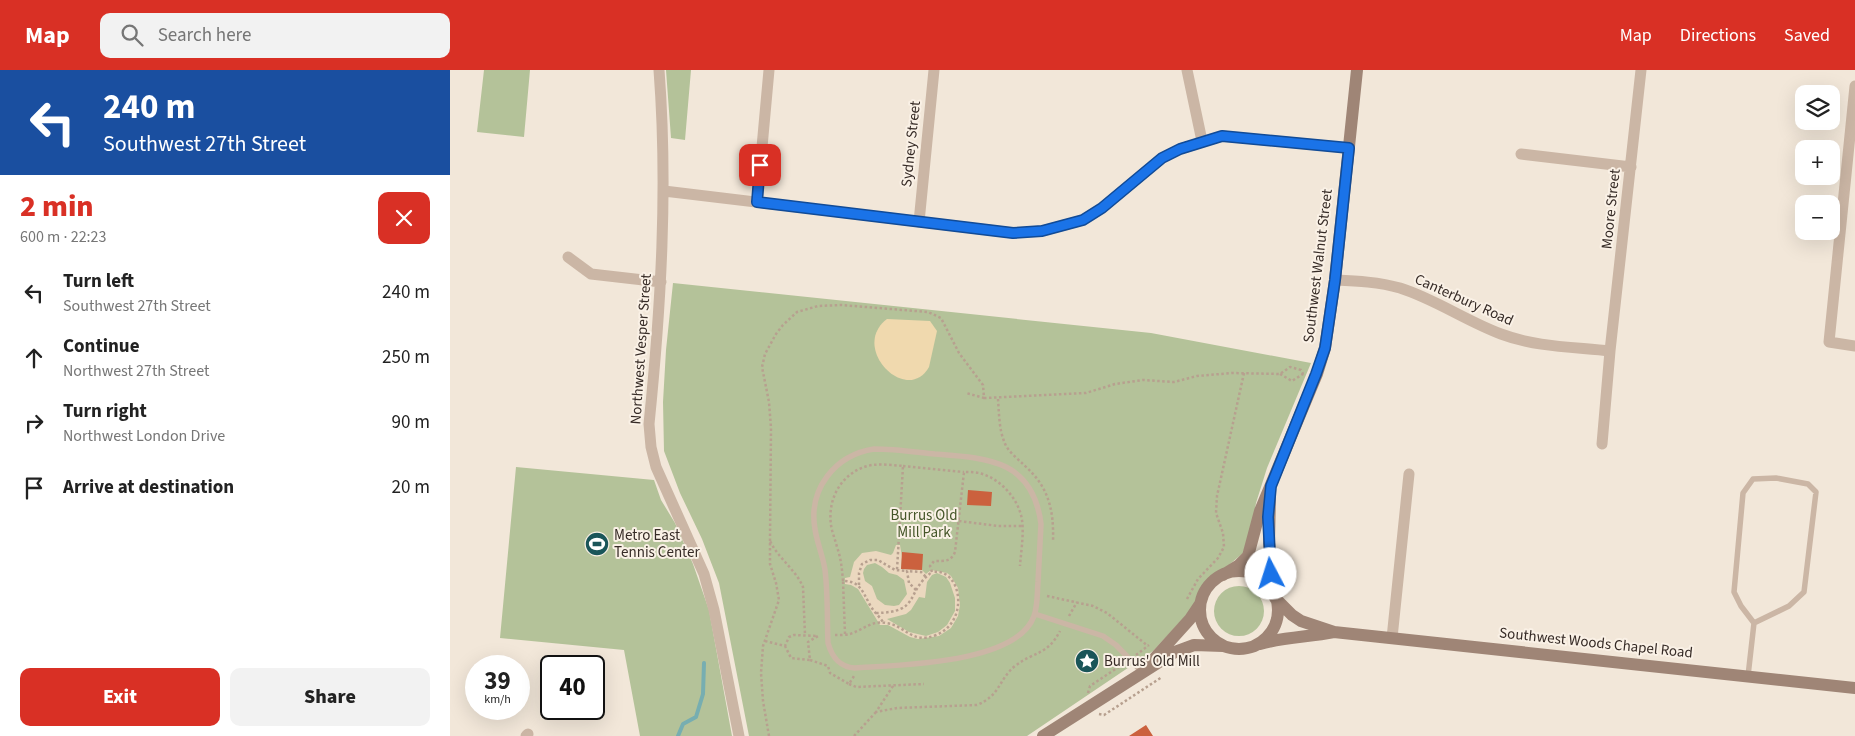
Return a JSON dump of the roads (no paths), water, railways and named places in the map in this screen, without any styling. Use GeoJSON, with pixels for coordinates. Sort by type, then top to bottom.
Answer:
{"type":"FeatureCollection","features":[{"type":"Feature","properties":{"kind":"main road","name":"Southwest Walnut Street"},"geometry":{"type":"LineString","coordinates":[[1223,575],[1248,556],[1260,511],[1325,348],[1335,280],[1357,70]]}},
{"type":"Feature","properties":{"kind":"main road","name":"Southwest Walnut Street"},"geometry":{"type":"LineString","coordinates":[[1271,486],[1268,543],[1275,594]]}},
{"type":"Feature","properties":{"kind":"main road"},"geometry":{"type":"LineString","coordinates":[[1043,736],[1175,652],[1205,645],[1235,649],[1248,648],[1260,643],[1269,634],[1275,623],[1278,610],[1275,594],[1260,578],[1248,572],[1235,572],[1223,575],[1212,582],[1204,592],[1200,604],[1190,619],[1142,672]]}},
{"type":"Feature","properties":{"kind":"main road","name":"Southwest Woods Chapel Road"},"geometry":{"type":"LineString","coordinates":[[1275,594],[1292,615],[1301,621],[1334,632],[1855,688]]}},
{"type":"Feature","properties":{"kind":"main road"},"geometry":{"type":"LineString","coordinates":[[1200,604],[1200,617],[1204,629],[1212,639],[1223,646]]}},
{"type":"Feature","properties":{"kind":"main road","name":"Southwest Woods Chapel Road"},"geometry":{"type":"LineString","coordinates":[[1248,648],[1276,639],[1316,636],[1334,632]]}},
{"type":"Feature","properties":{"kind":"street","name":"Northwest Vesper Street"},"geometry":{"type":"LineString","coordinates":[[659,70],[662,105],[664,191],[661,282],[649,424],[651,447],[658,474],[704,574],[714,610],[738,736]]}},
{"type":"Feature","properties":{"kind":"street"},"geometry":{"type":"LineString","coordinates":[[757,202],[769,70]]}},
{"type":"Feature","properties":{"kind":"street","name":"Sydney Street"},"geometry":{"type":"LineString","coordinates":[[919,222],[934,70]]}},
{"type":"Feature","properties":{"kind":"street"},"geometry":{"type":"LineString","coordinates":[[1187,70],[1202,141]]}},
{"type":"Feature","properties":{"kind":"street","name":"Moore Street"},"geometry":{"type":"LineString","coordinates":[[1602,444],[1610,352],[1641,70]]}},
{"type":"Feature","properties":{"kind":"street"},"geometry":{"type":"LineString","coordinates":[[1855,86],[1829,342],[1855,346]]}},
{"type":"Feature","properties":{"kind":"street"},"geometry":{"type":"LineString","coordinates":[[664,191],[1013,233],[1042,231],[1083,220],[1102,208],[1162,158],[1202,141],[1222,136],[1349,148]]}},
{"type":"Feature","properties":{"kind":"street"},"geometry":{"type":"LineString","coordinates":[[1522,154],[1631,167]]}},
{"type":"Feature","properties":{"kind":"street"},"geometry":{"type":"LineString","coordinates":[[568,257],[591,274],[661,282]]}},
{"type":"Feature","properties":{"kind":"street","name":"Canterbury Road"},"geometry":{"type":"LineString","coordinates":[[1335,280],[1374,282],[1398,287],[1516,339],[1610,352]]}},
{"type":"Feature","properties":{"kind":"street"},"geometry":{"type":"LineString","coordinates":[[1392,638],[1409,474]]}},
{"type":"Feature","properties":{"kind":"lane"},"geometry":{"type":"LineString","coordinates":[[874,449],[970,456],[1007,466],[1024,481],[1034,498],[1039,512],[1041,524],[1035,614],[1027,629],[1020,635],[966,658],[855,668],[843,665],[830,652],[828,643],[825,570],[814,524],[816,501],[827,476],[840,462],[850,455],[874,449]]}},
{"type":"Feature","properties":{"kind":"lane"},"geometry":{"type":"LineString","coordinates":[[1748,676],[1754,623],[1741,606],[1734,592],[1743,493],[1753,479],[1776,478],[1808,484],[1816,492],[1804,592],[1789,606],[1754,623]]}},
{"type":"Feature","properties":{"kind":"lane"},"geometry":{"type":"LineString","coordinates":[[1035,614],[1103,636],[1116,645],[1142,672]]}},
{"type":"Feature","properties":{"kind":"waterway"},"geometry":{"type":"LineString","coordinates":[[678,736],[683,724],[696,717],[703,694],[704,663]]}},
{"type":"Feature","properties":{"kind":"place","name":"Metro East Tennis Center"},"geometry":{"type":"Point","coordinates":[597,544]}},
{"type":"Feature","properties":{"kind":"place","name":"Burrus' Old Mill"},"geometry":{"type":"Point","coordinates":[1087,661]}},
{"type":"Feature","properties":{"kind":"park label","name":"Burrus Old Mill Park"},"geometry":{"type":"Point","coordinates":[924,524]}}]}
